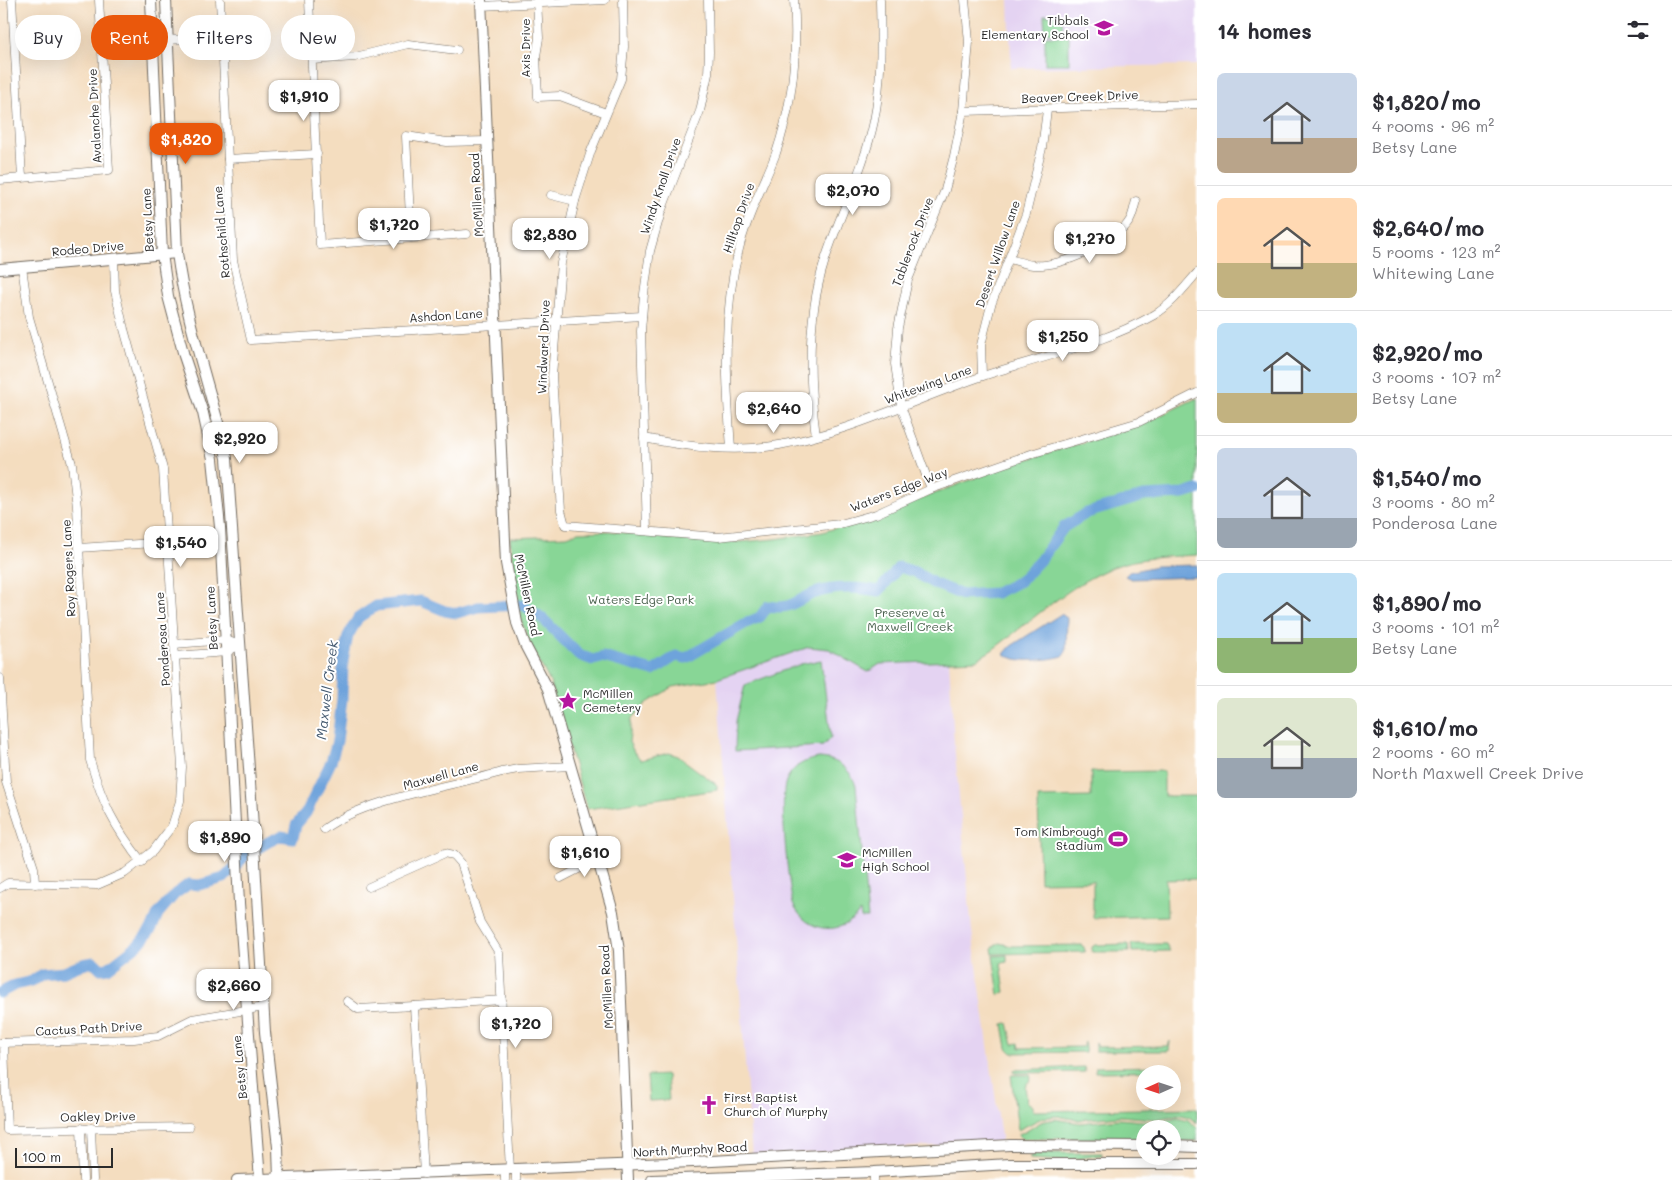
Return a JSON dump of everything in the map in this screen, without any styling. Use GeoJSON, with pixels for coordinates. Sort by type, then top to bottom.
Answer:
{"type":"FeatureCollection","features":[{"type":"Feature","properties":{"kind":"main road","name":"Betsy Lane"},"geometry":{"type":"LineString","coordinates":[[151,0],[151,15]]}},
{"type":"Feature","properties":{"kind":"main road","name":"Betsy Lane"},"geometry":{"type":"LineString","coordinates":[[166,0],[166,15]]}},
{"type":"Feature","properties":{"kind":"main road","name":"McMillen Road"},"geometry":{"type":"LineString","coordinates":[[481,3],[506,563],[518,623],[525,645],[548,690],[613,912],[619,951],[628,1180]]}},
{"type":"Feature","properties":{"kind":"main road","name":"Betsy Lane"},"geometry":{"type":"LineString","coordinates":[[153,60],[162,254],[168,296],[184,356],[203,413],[213,460],[227,652],[239,904],[257,1115],[260,1180]]}},
{"type":"Feature","properties":{"kind":"main road","name":"Betsy Lane"},"geometry":{"type":"LineString","coordinates":[[168,60],[177,253],[182,293],[197,351],[216,408],[226,458],[252,811],[264,1007],[279,1180]]}},
{"type":"Feature","properties":{"kind":"main road","name":"Rodeo Drive"},"geometry":{"type":"LineString","coordinates":[[0,269],[177,253]]}},
{"type":"Feature","properties":{"kind":"main road","name":"North Murphy Road"},"geometry":{"type":"LineString","coordinates":[[237,1180],[424,1174],[510,1174],[627,1165],[1010,1145],[1136,1146]]}},
{"type":"Feature","properties":{"kind":"main road"},"geometry":{"type":"LineString","coordinates":[[1181,1146],[1197,1147]]}},
{"type":"Feature","properties":{"kind":"main road"},"geometry":{"type":"LineString","coordinates":[[652,1180],[885,1176],[1010,1164],[1197,1164]]}},
{"type":"Feature","properties":{"kind":"street"},"geometry":{"type":"LineString","coordinates":[[0,180],[22,178],[12,0]]}},
{"type":"Feature","properties":{"kind":"street","name":"Avalanche Drive"},"geometry":{"type":"LineString","coordinates":[[99,0],[100,15]]}},
{"type":"Feature","properties":{"kind":"street","name":"Rothschild Lane"},"geometry":{"type":"LineString","coordinates":[[220,0],[221,15]]}},
{"type":"Feature","properties":{"kind":"street"},"geometry":{"type":"LineString","coordinates":[[309,0],[310,15]]}},
{"type":"Feature","properties":{"kind":"street"},"geometry":{"type":"LineString","coordinates":[[481,3],[605,0]]}},
{"type":"Feature","properties":{"kind":"street","name":"Windward Drive"},"geometry":{"type":"LineString","coordinates":[[565,525],[561,510],[552,376],[560,263],[575,201],[591,151],[621,78],[624,47],[623,0]]}},
{"type":"Feature","properties":{"kind":"street","name":"Windy Knoll Drive"},"geometry":{"type":"LineString","coordinates":[[647,531],[642,316],[650,251],[661,212],[700,111],[708,66],[708,0]]}},
{"type":"Feature","properties":{"kind":"street","name":"Hilltop Drive"},"geometry":{"type":"LineString","coordinates":[[731,448],[726,373],[728,299],[742,238],[775,155],[787,118],[795,60],[794,0]]}},
{"type":"Feature","properties":{"kind":"street"},"geometry":{"type":"LineString","coordinates":[[816,436],[811,383],[812,328],[815,300],[824,261],[864,158],[874,120],[881,56],[880,0]]}},
{"type":"Feature","properties":{"kind":"street","name":"Tablerock Drive"},"geometry":{"type":"LineString","coordinates":[[931,490],[901,406],[895,364],[898,328],[908,280],[944,190],[954,156],[963,111],[969,42],[965,0]]}},
{"type":"Feature","properties":{"kind":"street","name":"Axis Drive"},"geometry":{"type":"LineString","coordinates":[[537,2],[539,38],[536,56],[538,97],[560,96],[606,113]]}},
{"type":"Feature","properties":{"kind":"street"},"geometry":{"type":"LineString","coordinates":[[355,57],[408,44],[457,50]]}},
{"type":"Feature","properties":{"kind":"street","name":"Avalanche Drive"},"geometry":{"type":"LineString","coordinates":[[22,178],[109,170],[103,60]]}},
{"type":"Feature","properties":{"kind":"street","name":"Rothschild Lane"},"geometry":{"type":"LineString","coordinates":[[223,60],[233,260],[251,340]]}},
{"type":"Feature","properties":{"kind":"street"},"geometry":{"type":"LineString","coordinates":[[312,60],[320,245],[467,234]]}},
{"type":"Feature","properties":{"kind":"street","name":"Beaver Creek Drive"},"geometry":{"type":"LineString","coordinates":[[963,111],[1047,110],[1197,104]]}},
{"type":"Feature","properties":{"kind":"street","name":"Desert Willow Lane"},"geometry":{"type":"LineString","coordinates":[[982,376],[983,337],[991,305],[1026,214],[1042,148],[1047,110]]}},
{"type":"Feature","properties":{"kind":"street"},"geometry":{"type":"LineString","coordinates":[[411,238],[406,136],[447,142],[487,141]]}},
{"type":"Feature","properties":{"kind":"street"},"geometry":{"type":"LineString","coordinates":[[228,160],[317,154]]}},
{"type":"Feature","properties":{"kind":"street"},"geometry":{"type":"LineString","coordinates":[[552,195],[575,201]]}},
{"type":"Feature","properties":{"kind":"street"},"geometry":{"type":"LineString","coordinates":[[1010,259],[1033,265],[1050,264],[1087,253],[1100,246],[1130,220],[1136,201]]}},
{"type":"Feature","properties":{"kind":"street","name":"Ponderosa Lane"},"geometry":{"type":"LineString","coordinates":[[0,888],[8,883],[97,885],[124,873],[142,862],[153,851],[172,826],[180,801],[182,767],[163,469],[115,291],[114,260]]}},
{"type":"Feature","properties":{"kind":"street","name":"Roy Rogers Lane"},"geometry":{"type":"LineString","coordinates":[[22,267],[29,317],[72,464],[80,548],[90,760],[101,799],[121,836],[142,862]]}},
{"type":"Feature","properties":{"kind":"street","name":"Whitewing Lane"},"geometry":{"type":"LineString","coordinates":[[644,438],[689,447],[731,448],[778,445],[816,436],[982,376],[1118,333],[1156,314],[1179,294],[1197,273]]}},
{"type":"Feature","properties":{"kind":"street","name":"Ashdon Lane"},"geometry":{"type":"LineString","coordinates":[[251,340],[642,316]]}},
{"type":"Feature","properties":{"kind":"street","name":"Waters Edge Way"},"geometry":{"type":"LineString","coordinates":[[565,525],[579,528],[607,527],[718,537],[840,524],[876,514],[931,490],[1034,453],[1139,422],[1197,393]]}},
{"type":"Feature","properties":{"kind":"street"},"geometry":{"type":"LineString","coordinates":[[80,548],[168,542]]}},
{"type":"Feature","properties":{"kind":"street"},"geometry":{"type":"LineString","coordinates":[[174,644],[226,640],[239,645]]}},
{"type":"Feature","properties":{"kind":"street"},"geometry":{"type":"LineString","coordinates":[[175,656],[227,652],[239,645]]}},
{"type":"Feature","properties":{"kind":"street"},"geometry":{"type":"LineString","coordinates":[[0,678],[6,782],[34,868],[34,884]]}},
{"type":"Feature","properties":{"kind":"street","name":"Maxwell Lane"},"geometry":{"type":"LineString","coordinates":[[324,830],[335,821],[359,810],[502,772],[518,768],[570,766]]}},
{"type":"Feature","properties":{"kind":"street"},"geometry":{"type":"LineString","coordinates":[[369,887],[445,854],[450,853],[458,858],[480,922],[498,953],[510,1174]]}},
{"type":"Feature","properties":{"kind":"street"},"geometry":{"type":"LineString","coordinates":[[561,878],[598,859]]}},
{"type":"Feature","properties":{"kind":"street"},"geometry":{"type":"LineString","coordinates":[[348,1001],[358,1009],[502,1000]]}},
{"type":"Feature","properties":{"kind":"street"},"geometry":{"type":"LineString","coordinates":[[414,1006],[424,1174]]}},
{"type":"Feature","properties":{"kind":"street","name":"Cactus Path Drive"},"geometry":{"type":"LineString","coordinates":[[2,1043],[134,1039],[158,1036],[192,1019],[247,1008],[264,1007]]}},
{"type":"Feature","properties":{"kind":"street","name":"Oakley Drive"},"geometry":{"type":"LineString","coordinates":[[2,1043],[7,1130],[189,1128]]}},
{"type":"Feature","properties":{"kind":"street"},"geometry":{"type":"LineString","coordinates":[[80,1128],[83,1180]]}},
{"type":"Feature","properties":{"kind":"street"},"geometry":{"type":"LineString","coordinates":[[91,1128],[93,1180]]}},
{"type":"Feature","properties":{"kind":"shaded area","name":"Tibbals Elementary School"},"geometry":{"type":"Polygon","coordinates":[[[1009,0],[1197,0],[1197,65],[1011,68],[1009,0]]]}},
{"type":"Feature","properties":{"kind":"shaded area","name":"McMillen High School"},"geometry":{"type":"Polygon","coordinates":[[[809,647],[829,649],[868,672],[880,664],[949,660],[954,743],[972,931],[1001,1137],[1000,1142],[752,1156],[717,679],[809,647]]]}},
{"type":"Feature","properties":{"kind":"green space"},"geometry":{"type":"Polygon","coordinates":[[[1044,15],[1062,15],[1063,33],[1045,33],[1044,15]]]}},
{"type":"Feature","properties":{"kind":"green space"},"geometry":{"type":"Polygon","coordinates":[[[1045,36],[1069,36],[1069,64],[1045,64],[1045,36]]]}},
{"type":"Feature","properties":{"kind":"green space"},"geometry":{"type":"Polygon","coordinates":[[[1197,398],[1197,555],[1138,560],[1104,571],[1075,587],[976,660],[880,664],[868,672],[829,649],[809,647],[717,679],[673,687],[647,703],[632,718],[629,742],[641,760],[669,753],[678,756],[717,785],[717,790],[587,809],[550,682],[531,646],[522,623],[514,580],[510,538],[567,536],[578,532],[610,531],[679,540],[740,542],[823,532],[890,511],[1009,465],[1140,425],[1197,398]]]}},
{"type":"Feature","properties":{"kind":"green space"},"geometry":{"type":"Polygon","coordinates":[[[821,660],[831,737],[823,746],[735,751],[736,721],[745,685],[801,664],[821,660]]]}},
{"type":"Feature","properties":{"kind":"green space"},"geometry":{"type":"Polygon","coordinates":[[[819,758],[832,760],[846,769],[856,786],[868,918],[861,918],[860,912],[852,920],[834,928],[815,926],[806,921],[793,904],[785,841],[783,805],[786,781],[799,765],[808,760],[819,758]]]}},
{"type":"Feature","properties":{"kind":"green space","name":"Tom Kimbrough Stadium"},"geometry":{"type":"Polygon","coordinates":[[[1164,771],[1164,796],[1197,796],[1197,879],[1166,880],[1167,916],[1093,918],[1093,881],[1040,882],[1038,798],[1091,797],[1091,772],[1164,771]]]}},
{"type":"Feature","properties":{"kind":"green space"},"geometry":{"type":"Polygon","coordinates":[[[999,943],[1012,946],[1081,945],[1084,947],[1085,952],[993,954],[992,948],[999,943]]]}},
{"type":"Feature","properties":{"kind":"green space"},"geometry":{"type":"Polygon","coordinates":[[[1128,944],[1129,952],[1092,952],[1092,947],[1095,945],[1128,944]]]}},
{"type":"Feature","properties":{"kind":"green space"},"geometry":{"type":"Polygon","coordinates":[[[1131,944],[1166,944],[1170,951],[1132,952],[1131,944]]]}},
{"type":"Feature","properties":{"kind":"green space"},"geometry":{"type":"Polygon","coordinates":[[[1007,955],[1007,962],[1001,963],[1005,992],[999,995],[993,956],[1007,955]]]}},
{"type":"Feature","properties":{"kind":"green space"},"geometry":{"type":"Polygon","coordinates":[[[1008,1023],[1013,1044],[1019,1043],[1020,1048],[1083,1047],[1085,1042],[1085,1052],[1012,1053],[1007,1048],[1003,1024],[1008,1023]]]}},
{"type":"Feature","properties":{"kind":"green space"},"geometry":{"type":"Polygon","coordinates":[[[1170,1041],[1169,1051],[1095,1051],[1095,1042],[1097,1047],[1168,1046],[1170,1041]]]}},
{"type":"Feature","properties":{"kind":"green space"},"geometry":{"type":"Polygon","coordinates":[[[1136,1066],[1136,1071],[1095,1072],[1096,1067],[1136,1066]]]}},
{"type":"Feature","properties":{"kind":"green space"},"geometry":{"type":"Polygon","coordinates":[[[1084,1067],[1085,1072],[1015,1073],[1014,1070],[1084,1067]]]}},
{"type":"Feature","properties":{"kind":"green space"},"geometry":{"type":"Polygon","coordinates":[[[667,1075],[669,1100],[649,1101],[647,1076],[667,1075]]]}},
{"type":"Feature","properties":{"kind":"green space"},"geometry":{"type":"Polygon","coordinates":[[[1011,1075],[1030,1075],[1031,1079],[1025,1086],[1027,1102],[1033,1106],[1033,1111],[1181,1110],[1181,1108],[1197,1108],[1197,1123],[1189,1117],[1181,1115],[1155,1119],[1120,1116],[1078,1120],[1057,1116],[1042,1118],[1018,1130],[1011,1075]]]}},
{"type":"Feature","properties":{"kind":"green space"},"geometry":{"type":"Polygon","coordinates":[[[1178,1117],[1188,1120],[1197,1127],[1197,1141],[1181,1141],[1181,1120],[1164,1120],[1178,1117]]]}},
{"type":"Feature","properties":{"kind":"green space"},"geometry":{"type":"Polygon","coordinates":[[[1055,1119],[1080,1123],[1119,1119],[1136,1120],[1136,1140],[1114,1138],[1022,1139],[1017,1134],[1025,1132],[1041,1122],[1055,1119]]]}},
{"type":"Feature","properties":{"kind":"green space"},"geometry":{"type":"Polygon","coordinates":[[[1036,1153],[1102,1153],[1102,1155],[1063,1161],[1030,1159],[1030,1156],[1036,1153]]]}},
{"type":"Feature","properties":{"kind":"water"},"geometry":{"type":"Polygon","coordinates":[[[1197,565],[1197,577],[1131,579],[1125,576],[1129,572],[1156,566],[1197,565]]]}},
{"type":"Feature","properties":{"kind":"water"},"geometry":{"type":"Polygon","coordinates":[[[1061,614],[1067,618],[1066,651],[1063,656],[1041,660],[1024,660],[1004,654],[1011,646],[1061,614]]]}},
{"type":"Feature","properties":{"kind":"waterway","name":"Maxwell Creek"},"geometry":{"type":"LineString","coordinates":[[0,993],[15,985],[32,981],[42,974],[64,972],[83,964],[94,962],[101,969],[108,968],[139,944],[152,928],[158,914],[175,894],[189,884],[199,885],[224,878],[245,856],[270,841],[281,836],[293,838],[296,825],[306,813],[331,762],[337,741],[342,699],[343,661],[348,636],[358,618],[376,606],[421,601],[445,611],[457,613],[478,607],[523,605],[541,617],[579,655],[593,660],[603,657],[653,671],[676,656],[686,658],[746,623],[760,617],[768,606],[787,606],[820,591],[837,588],[879,591],[899,567],[915,572],[933,583],[962,595],[996,593],[1020,581],[1040,560],[1064,527],[1087,513],[1144,496],[1184,494],[1197,490]]}},
{"type":"Feature","properties":{"kind":"place","name":"Tibbals Elementary School"},"geometry":{"type":"Point","coordinates":[1104,28]}},
{"type":"Feature","properties":{"kind":"place","name":"McMillen Cemetery"},"geometry":{"type":"Point","coordinates":[568,701]}},
{"type":"Feature","properties":{"kind":"place","name":"Tom Kimbrough Stadium"},"geometry":{"type":"Point","coordinates":[1118,839]}},
{"type":"Feature","properties":{"kind":"place","name":"McMillen High School"},"geometry":{"type":"Point","coordinates":[847,860]}},
{"type":"Feature","properties":{"kind":"place","name":"First Baptist Church of Murphy"},"geometry":{"type":"Point","coordinates":[709,1105]}},
{"type":"Feature","properties":{"kind":"park label","name":"Waters Edge Park"},"geometry":{"type":"Point","coordinates":[641,600]}},
{"type":"Feature","properties":{"kind":"park label","name":"Preserve at Maxwell Creek"},"geometry":{"type":"Point","coordinates":[910,620]}}]}
